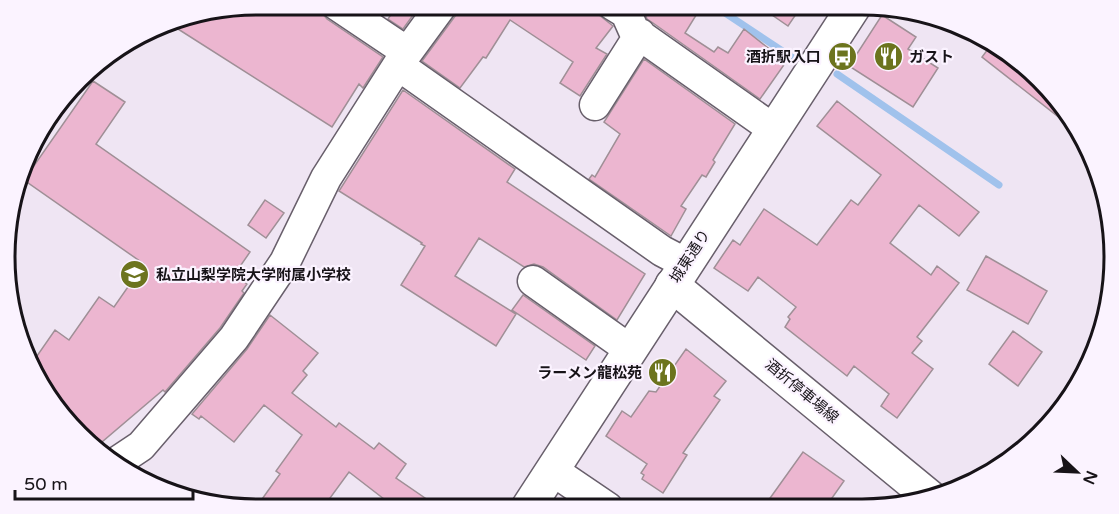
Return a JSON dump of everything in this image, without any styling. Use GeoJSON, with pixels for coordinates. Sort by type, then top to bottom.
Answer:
{"type":"FeatureCollection","features":[{"type":"Feature","properties":{"kind":"main road","name":"城東通り"},"geometry":{"type":"LineString","coordinates":[[533,499],[848,15]]}},
{"type":"Feature","properties":{"kind":"main road","name":"酒折停車場線"},"geometry":{"type":"LineString","coordinates":[[679,274],[923,491]]}},
{"type":"Feature","properties":{"kind":"lane"},"geometry":{"type":"LineString","coordinates":[[350,15],[403,58],[662,250],[679,274]]}},
{"type":"Feature","properties":{"kind":"lane"},"geometry":{"type":"LineString","coordinates":[[123,458],[141,446],[234,338],[285,261],[326,178],[403,58],[434,15]]}},
{"type":"Feature","properties":{"kind":"lane"},"geometry":{"type":"LineString","coordinates":[[626,15],[634,31],[773,129]]}},
{"type":"Feature","properties":{"kind":"lane"},"geometry":{"type":"LineString","coordinates":[[595,105],[640,34]]}},
{"type":"Feature","properties":{"kind":"lane"},"geometry":{"type":"LineString","coordinates":[[533,281],[629,349]]}},
{"type":"Feature","properties":{"kind":"lane"},"geometry":{"type":"LineString","coordinates":[[552,470],[595,499]]}},
{"type":"Feature","properties":{"kind":"building"},"geometry":{"type":"Polygon","coordinates":[[[324,15],[383,57],[363,88],[359,84],[332,127],[177,29],[225,17],[324,15]]]}},
{"type":"Feature","properties":{"kind":"building"},"geometry":{"type":"Polygon","coordinates":[[[391,15],[413,15],[403,29],[388,19],[391,15]]]}},
{"type":"Feature","properties":{"kind":"building"},"geometry":{"type":"Polygon","coordinates":[[[456,15],[599,15],[613,26],[596,48],[607,54],[580,96],[560,83],[573,62],[510,20],[486,58],[483,57],[460,88],[422,61],[456,15]]]}},
{"type":"Feature","properties":{"kind":"building"},"geometry":{"type":"Polygon","coordinates":[[[645,15],[696,15],[685,33],[714,52],[718,47],[728,53],[744,29],[786,62],[760,99],[647,19],[645,15]]]}},
{"type":"Feature","properties":{"kind":"building"},"geometry":{"type":"Polygon","coordinates":[[[772,15],[796,15],[788,26],[772,15]]]}},
{"type":"Feature","properties":{"kind":"building","name":"ガスト"},"geometry":{"type":"Polygon","coordinates":[[[881,16],[916,37],[908,49],[938,68],[913,107],[849,66],[881,16]]]}},
{"type":"Feature","properties":{"kind":"building"},"geometry":{"type":"Polygon","coordinates":[[[987,50],[1022,75],[1044,97],[1059,117],[982,57],[987,50]]]}},
{"type":"Feature","properties":{"kind":"building"},"geometry":{"type":"Polygon","coordinates":[[[644,59],[735,124],[713,160],[715,162],[706,177],[702,175],[681,206],[686,209],[671,236],[589,179],[592,175],[595,177],[620,134],[604,122],[644,59]]]}},
{"type":"Feature","properties":{"kind":"building","name":"私立山梨学院大学附属小学校"},"geometry":{"type":"Polygon","coordinates":[[[93,81],[125,102],[96,144],[250,252],[234,275],[247,284],[242,291],[244,293],[220,328],[165,392],[163,390],[101,442],[65,404],[47,378],[36,357],[55,330],[69,340],[99,297],[114,307],[144,264],[27,182],[31,170],[93,81]]]}},
{"type":"Feature","properties":{"kind":"building"},"geometry":{"type":"Polygon","coordinates":[[[403,90],[515,169],[507,182],[645,274],[617,320],[543,267],[534,264],[524,267],[479,238],[455,276],[516,314],[496,346],[401,285],[425,246],[339,191],[403,90]]]}},
{"type":"Feature","properties":{"kind":"building"},"geometry":{"type":"Polygon","coordinates":[[[837,101],[979,212],[959,236],[919,205],[890,243],[931,275],[937,266],[959,283],[917,337],[922,341],[912,353],[933,369],[897,418],[881,406],[889,394],[854,366],[847,376],[785,327],[790,319],[788,317],[796,307],[758,277],[748,291],[714,268],[733,240],[740,245],[764,209],[817,245],[851,200],[858,205],[881,175],[817,126],[837,101]]]}},
{"type":"Feature","properties":{"kind":"building"},"geometry":{"type":"Polygon","coordinates":[[[265,200],[284,213],[266,238],[248,225],[265,200]]]}},
{"type":"Feature","properties":{"kind":"building"},"geometry":{"type":"Polygon","coordinates":[[[986,256],[1047,291],[1028,324],[967,290],[986,256]]]}},
{"type":"Feature","properties":{"kind":"building"},"geometry":{"type":"Polygon","coordinates":[[[523,295],[595,346],[586,360],[512,310],[523,295]]]}},
{"type":"Feature","properties":{"kind":"building"},"geometry":{"type":"Polygon","coordinates":[[[270,315],[318,353],[303,371],[307,375],[292,393],[336,427],[339,423],[374,449],[379,443],[406,464],[396,478],[426,499],[384,499],[349,472],[329,499],[262,499],[280,474],[276,471],[302,435],[264,405],[234,442],[201,416],[199,419],[192,414],[247,349],[270,315]]]}},
{"type":"Feature","properties":{"kind":"building"},"geometry":{"type":"Polygon","coordinates":[[[1013,331],[1042,352],[1018,386],[989,364],[1013,331]]]}},
{"type":"Feature","properties":{"kind":"building"},"geometry":{"type":"Polygon","coordinates":[[[686,349],[726,381],[714,396],[720,400],[683,453],[687,455],[663,493],[642,479],[644,475],[641,473],[647,464],[606,436],[622,411],[631,417],[649,391],[656,392],[686,349]]]}},
{"type":"Feature","properties":{"kind":"building"},"geometry":{"type":"Polygon","coordinates":[[[803,452],[844,481],[831,499],[769,499],[803,452]]]}},
{"type":"Feature","properties":{"kind":"waterway"},"geometry":{"type":"LineString","coordinates":[[728,15],[793,58]]}},
{"type":"Feature","properties":{"kind":"waterway"},"geometry":{"type":"LineString","coordinates":[[837,74],[999,185]]}},
{"type":"Feature","properties":{"kind":"place","name":"酒折駅入口"},"geometry":{"type":"Point","coordinates":[842,57]}},
{"type":"Feature","properties":{"kind":"place","name":"ガスト"},"geometry":{"type":"Point","coordinates":[888,57]}},
{"type":"Feature","properties":{"kind":"place","name":"私立山梨学院大学附属小学校"},"geometry":{"type":"Point","coordinates":[135,275]}},
{"type":"Feature","properties":{"kind":"place","name":"ラーメン龍松苑"},"geometry":{"type":"Point","coordinates":[663,373]}}]}
